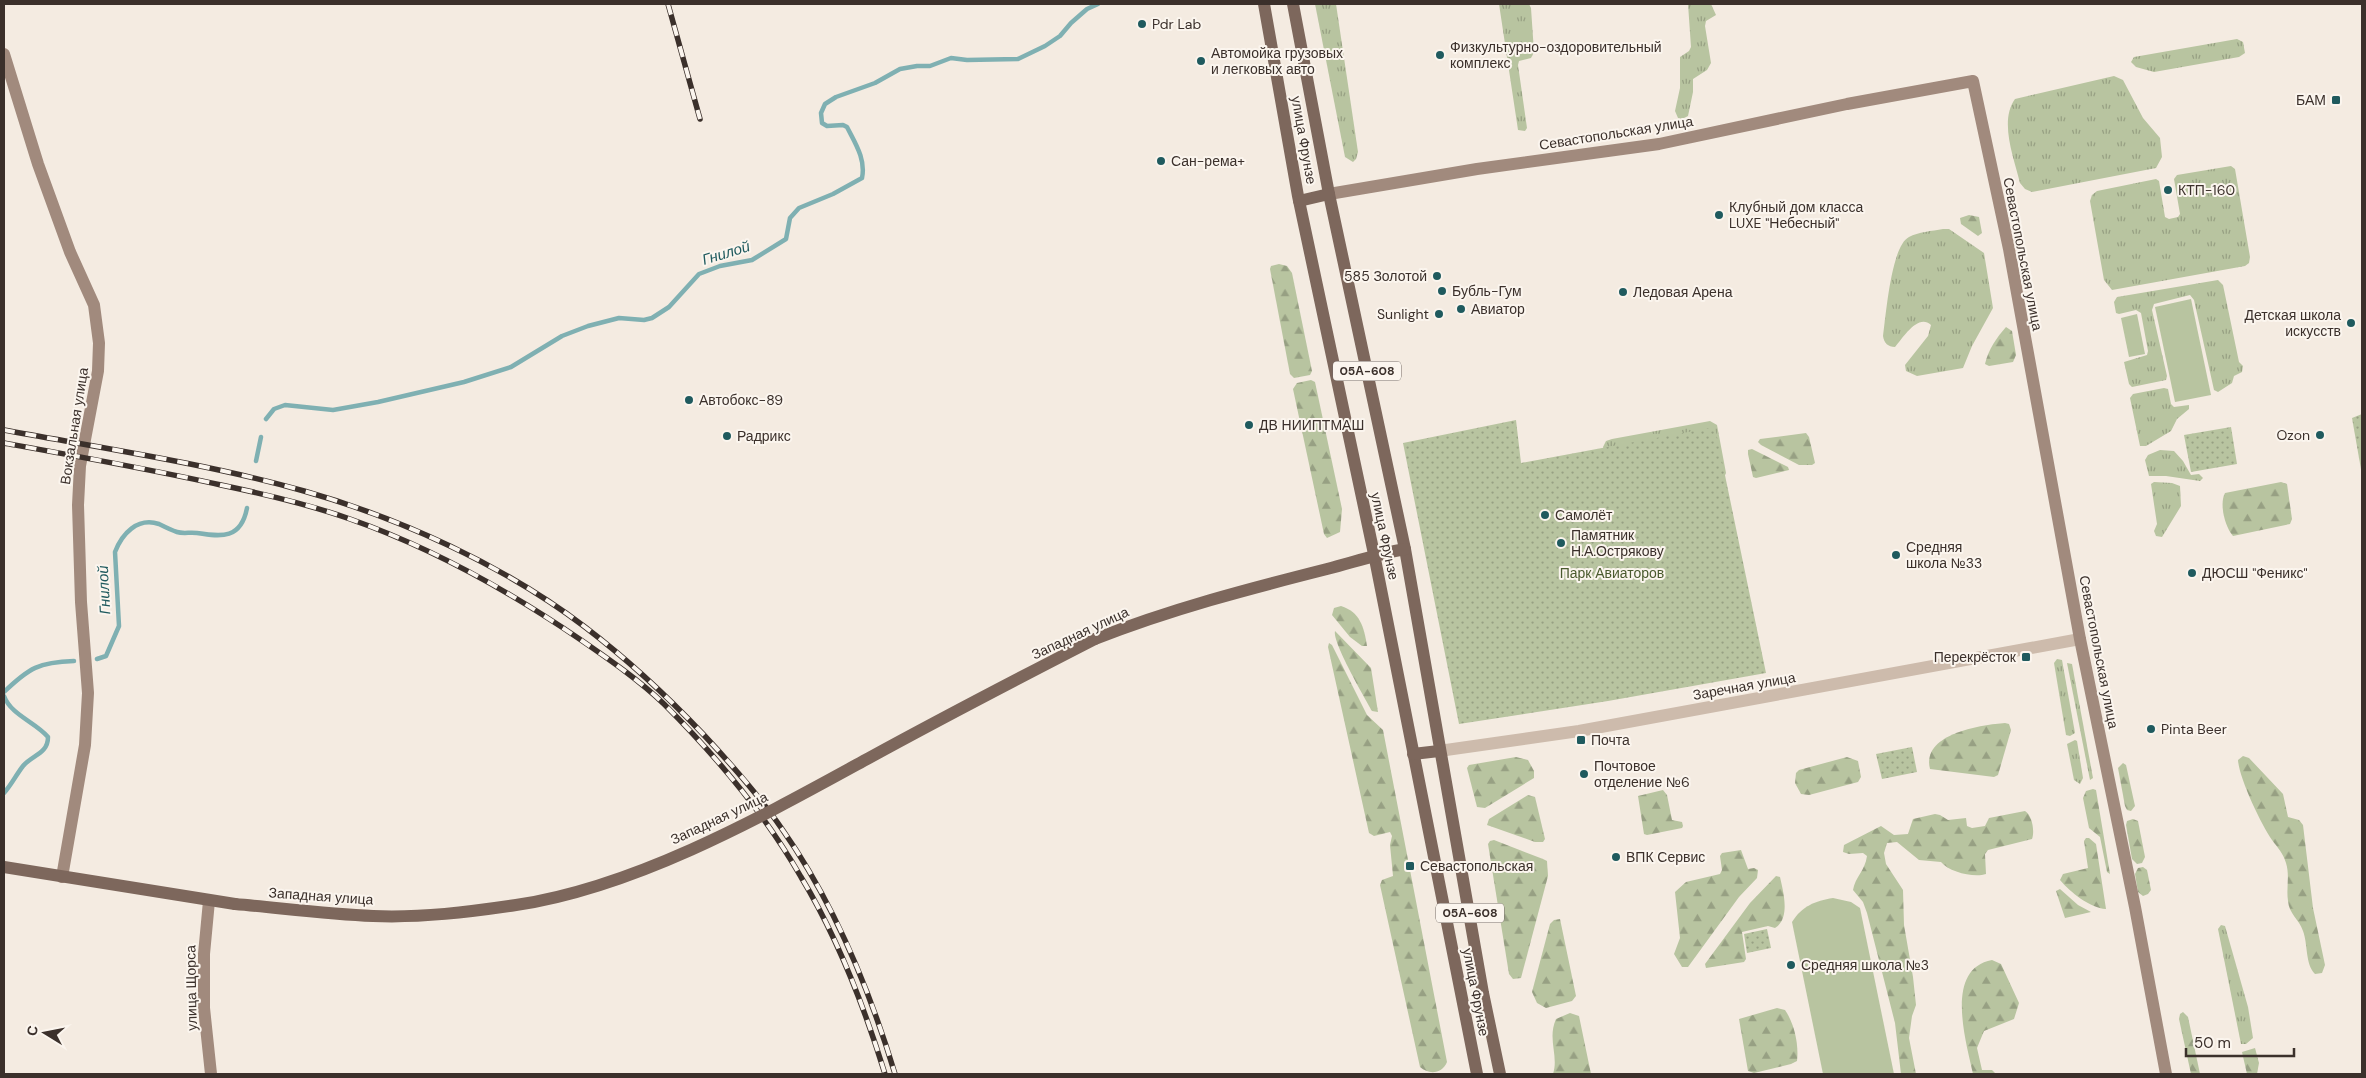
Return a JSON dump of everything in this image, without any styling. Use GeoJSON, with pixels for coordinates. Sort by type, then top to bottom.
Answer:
{"type":"FeatureCollection","features":[{"type":"Feature","properties":{"kind":"main road","name":"улица Фрунзе"},"geometry":{"type":"LineString","coordinates":[[1264,4],[1299,201],[1374,554],[1477,1074]]}},
{"type":"Feature","properties":{"kind":"main road","name":"улица Фрунзе"},"geometry":{"type":"LineString","coordinates":[[1293,4],[1329,194],[1405,549],[1439,751],[1456,835],[1483,993],[1500,1074]]}},
{"type":"Feature","properties":{"kind":"main road","name":"Вокзальная улица"},"geometry":{"type":"LineString","coordinates":[[4,54],[38,164],[70,252],[94,304],[99,344],[98,371],[80,466],[78,506],[81,602],[88,693],[85,745],[62,877]]}},
{"type":"Feature","properties":{"kind":"main road","name":"Севастопольская улица"},"geometry":{"type":"LineString","coordinates":[[1329,194],[1477,170],[1659,144],[1847,104],[1973,82],[2009,249],[2080,639],[2135,907],[2166,1074]]}},
{"type":"Feature","properties":{"kind":"main road"},"geometry":{"type":"LineString","coordinates":[[1299,201],[1329,194]]}},
{"type":"Feature","properties":{"kind":"main road","name":"Западная улица"},"geometry":{"type":"LineString","coordinates":[[4,867],[209,901],[303,911],[404,916],[456,913],[518,905],[573,893],[626,875],[713,840],[1095,639],[1182,607],[1374,554],[1405,549]]}},
{"type":"Feature","properties":{"kind":"main road","name":"Заречная улица"},"geometry":{"type":"LineString","coordinates":[[1413,754],[1439,751]]}},
{"type":"Feature","properties":{"kind":"main road","name":"улица Щорса"},"geometry":{"type":"LineString","coordinates":[[209,901],[204,954],[204,1008],[211,1074]]}},
{"type":"Feature","properties":{"kind":"street","name":"Заречная улица"},"geometry":{"type":"LineString","coordinates":[[1439,751],[1579,731],[2080,639]]}},
{"type":"Feature","properties":{"kind":"green space"},"geometry":{"type":"Polygon","coordinates":[[[1315,4],[1336,4],[1358,152],[1353,162],[1345,157],[1315,4]]]}},
{"type":"Feature","properties":{"kind":"green space"},"geometry":{"type":"Polygon","coordinates":[[[1499,4],[1529,4],[1531,8],[1534,52],[1531,58],[1519,61],[1518,65],[1527,128],[1525,131],[1518,130],[1499,4]]]}},
{"type":"Feature","properties":{"kind":"green space"},"geometry":{"type":"Polygon","coordinates":[[[1688,4],[1711,4],[1716,15],[1706,21],[1705,26],[1711,63],[1707,70],[1693,79],[1693,92],[1688,116],[1682,119],[1678,118],[1675,111],[1680,88],[1680,57],[1689,51],[1691,47],[1688,4]]]}},
{"type":"Feature","properties":{"kind":"green space"},"geometry":{"type":"Polygon","coordinates":[[[2237,39],[2243,42],[2245,53],[2239,57],[2154,72],[2136,67],[2131,62],[2134,57],[2237,39]]]}},
{"type":"Feature","properties":{"kind":"green space"},"geometry":{"type":"Polygon","coordinates":[[[2114,76],[2123,80],[2143,118],[2160,138],[2162,157],[2156,168],[2032,192],[2025,189],[2020,183],[2009,140],[2008,118],[2010,108],[2015,99],[2114,76]]]}},
{"type":"Feature","properties":{"kind":"green space"},"geometry":{"type":"Polygon","coordinates":[[[2231,166],[2235,169],[2250,257],[2249,263],[2245,266],[2112,290],[2104,280],[2090,201],[2092,195],[2097,191],[2156,179],[2159,181],[2165,217],[2169,219],[2178,217],[2180,214],[2174,179],[2177,175],[2231,166]]]}},
{"type":"Feature","properties":{"kind":"green space"},"geometry":{"type":"Polygon","coordinates":[[[1969,215],[1979,217],[1982,233],[1978,236],[1961,224],[1960,218],[1969,215]]]}},
{"type":"Feature","properties":{"kind":"green space"},"geometry":{"type":"Polygon","coordinates":[[[1949,229],[1984,253],[1993,308],[1972,346],[1963,368],[1917,376],[1906,371],[1905,365],[1928,336],[1931,325],[1926,322],[1916,324],[1895,347],[1890,346],[1884,341],[1883,336],[1890,282],[1898,253],[1903,243],[1909,237],[1949,229]]]}},
{"type":"Feature","properties":{"kind":"green space"},"geometry":{"type":"Polygon","coordinates":[[[1279,264],[1287,266],[1292,273],[1312,371],[1310,375],[1294,378],[1290,374],[1270,269],[1271,266],[1279,264]]]}},
{"type":"Feature","properties":{"kind":"green space"},"geometry":{"type":"Polygon","coordinates":[[[2218,280],[2223,285],[2239,362],[2243,366],[2242,372],[2234,376],[2232,383],[2218,392],[2214,390],[2194,300],[2190,295],[2154,304],[2152,310],[2167,376],[2166,380],[2132,387],[2129,384],[2124,362],[2147,355],[2148,351],[2141,313],[2136,310],[2116,313],[2114,302],[2117,297],[2218,280]]]}},
{"type":"Feature","properties":{"kind":"green space"},"geometry":{"type":"Polygon","coordinates":[[[2191,299],[2211,395],[2175,402],[2155,307],[2191,299]]]}},
{"type":"Feature","properties":{"kind":"green space"},"geometry":{"type":"Polygon","coordinates":[[[2137,314],[2145,354],[2129,357],[2121,318],[2137,314]]]}},
{"type":"Feature","properties":{"kind":"green space"},"geometry":{"type":"Polygon","coordinates":[[[2006,327],[2012,331],[2016,355],[2013,362],[1989,366],[1985,364],[1996,339],[2006,327]]]}},
{"type":"Feature","properties":{"kind":"green space"},"geometry":{"type":"Polygon","coordinates":[[[1311,380],[1315,382],[1342,509],[1340,532],[1327,538],[1324,534],[1293,389],[1297,383],[1311,380]]]}},
{"type":"Feature","properties":{"kind":"green space"},"geometry":{"type":"Polygon","coordinates":[[[2164,388],[2168,389],[2171,404],[2174,407],[2189,405],[2189,409],[2177,419],[2171,431],[2146,446],[2140,446],[2130,398],[2133,394],[2164,388]]]}},
{"type":"Feature","properties":{"kind":"green space"},"geometry":{"type":"Polygon","coordinates":[[[2362,414],[2362,475],[2352,418],[2362,414]]]}},
{"type":"Feature","properties":{"kind":"green space","name":"Парк Авиаторов"},"geometry":{"type":"Polygon","coordinates":[[[1516,420],[1521,463],[1715,427],[1766,673],[1608,701],[1459,724],[1403,443],[1516,420]]]}},
{"type":"Feature","properties":{"kind":"green space"},"geometry":{"type":"Polygon","coordinates":[[[1710,421],[1717,425],[1726,473],[1723,480],[1604,451],[1603,447],[1606,441],[1612,439],[1710,421]]]}},
{"type":"Feature","properties":{"kind":"green space"},"geometry":{"type":"Polygon","coordinates":[[[2231,427],[2237,464],[2191,472],[2184,435],[2231,427]]]}},
{"type":"Feature","properties":{"kind":"green space"},"geometry":{"type":"Polygon","coordinates":[[[1806,433],[1809,437],[1815,463],[1812,465],[1799,465],[1758,442],[1760,439],[1806,433]]]}},
{"type":"Feature","properties":{"kind":"green space"},"geometry":{"type":"Polygon","coordinates":[[[1752,449],[1788,467],[1789,470],[1756,478],[1753,477],[1748,454],[1748,450],[1752,449]]]}},
{"type":"Feature","properties":{"kind":"green space"},"geometry":{"type":"Polygon","coordinates":[[[2160,450],[2174,451],[2183,461],[2191,475],[2199,474],[2203,478],[2200,481],[2166,476],[2149,476],[2145,460],[2148,455],[2160,450]]]}},
{"type":"Feature","properties":{"kind":"green space"},"geometry":{"type":"Polygon","coordinates":[[[2154,482],[2172,483],[2180,486],[2181,506],[2162,537],[2156,536],[2154,531],[2157,524],[2151,484],[2154,482]]]}},
{"type":"Feature","properties":{"kind":"green space"},"geometry":{"type":"Polygon","coordinates":[[[2281,482],[2287,484],[2292,519],[2290,524],[2233,536],[2224,515],[2223,498],[2225,493],[2281,482]]]}},
{"type":"Feature","properties":{"kind":"green space"},"geometry":{"type":"Polygon","coordinates":[[[1341,606],[1357,616],[1367,646],[1362,646],[1350,637],[1332,615],[1334,608],[1341,606]]]}},
{"type":"Feature","properties":{"kind":"green space"},"geometry":{"type":"Polygon","coordinates":[[[1335,631],[1371,668],[1378,712],[1372,711],[1356,683],[1335,637],[1335,631]]]}},
{"type":"Feature","properties":{"kind":"green space"},"geometry":{"type":"Polygon","coordinates":[[[1329,643],[1332,645],[1367,715],[1383,730],[1447,1062],[1439,1071],[1431,1072],[1420,1067],[1380,885],[1382,880],[1393,876],[1390,845],[1392,836],[1390,832],[1374,836],[1369,833],[1328,647],[1329,643]]]}},
{"type":"Feature","properties":{"kind":"green space"},"geometry":{"type":"Polygon","coordinates":[[[2057,659],[2062,660],[2075,733],[2070,736],[2066,735],[2054,663],[2057,659]]]}},
{"type":"Feature","properties":{"kind":"green space"},"geometry":{"type":"Polygon","coordinates":[[[2067,663],[2072,664],[2093,778],[2090,780],[2067,663]]]}},
{"type":"Feature","properties":{"kind":"green space"},"geometry":{"type":"Polygon","coordinates":[[[2009,724],[2011,730],[1998,775],[1994,777],[1930,769],[1930,757],[1934,747],[1943,740],[1968,729],[2009,724]]]}},
{"type":"Feature","properties":{"kind":"green space"},"geometry":{"type":"Polygon","coordinates":[[[2075,740],[2077,741],[2083,778],[2080,784],[2074,780],[2067,744],[2075,740]]]}},
{"type":"Feature","properties":{"kind":"green space"},"geometry":{"type":"Polygon","coordinates":[[[1912,747],[1917,772],[1882,779],[1876,754],[1912,747]]]}},
{"type":"Feature","properties":{"kind":"green space"},"geometry":{"type":"Polygon","coordinates":[[[2243,756],[2249,758],[2283,794],[2288,817],[2299,820],[2303,825],[2313,908],[2325,965],[2322,973],[2315,974],[2310,965],[2305,936],[2289,906],[2286,863],[2282,853],[2262,823],[2246,789],[2238,760],[2243,756]]]}},
{"type":"Feature","properties":{"kind":"green space"},"geometry":{"type":"Polygon","coordinates":[[[1516,757],[1528,760],[1534,771],[1534,778],[1485,808],[1477,807],[1467,768],[1469,765],[1516,757]]]}},
{"type":"Feature","properties":{"kind":"green space"},"geometry":{"type":"Polygon","coordinates":[[[1847,757],[1858,761],[1861,777],[1858,782],[1809,795],[1801,794],[1795,783],[1796,773],[1799,770],[1847,757]]]}},
{"type":"Feature","properties":{"kind":"green space"},"geometry":{"type":"Polygon","coordinates":[[[2123,763],[2126,765],[2135,806],[2131,811],[2127,810],[2125,806],[2118,768],[2123,763]]]}},
{"type":"Feature","properties":{"kind":"green space"},"geometry":{"type":"Polygon","coordinates":[[[1663,790],[1667,795],[1672,820],[1682,822],[1683,826],[1682,828],[1644,834],[1638,796],[1663,790]]]}},
{"type":"Feature","properties":{"kind":"green space"},"geometry":{"type":"Polygon","coordinates":[[[2096,790],[2110,874],[2107,872],[2100,837],[2089,828],[2083,798],[2086,791],[2096,790]]]}},
{"type":"Feature","properties":{"kind":"green space"},"geometry":{"type":"Polygon","coordinates":[[[1528,795],[1535,797],[1545,839],[1543,842],[1535,842],[1487,825],[1489,819],[1528,795]]]}},
{"type":"Feature","properties":{"kind":"green space"},"geometry":{"type":"Polygon","coordinates":[[[2025,811],[2032,824],[2032,839],[1988,850],[1985,854],[1986,874],[1962,873],[1950,869],[1941,862],[1919,860],[1897,842],[1887,843],[1884,853],[1886,864],[1903,890],[1904,925],[1916,1005],[1912,1016],[1909,1038],[1916,1074],[1901,1074],[1895,1023],[1867,913],[1863,902],[1853,890],[1867,856],[1863,853],[1849,854],[1843,852],[1844,845],[1881,826],[1894,835],[1908,834],[1913,819],[1935,814],[1948,820],[1966,818],[1967,826],[1972,828],[1985,826],[1989,818],[2025,811]]]}},
{"type":"Feature","properties":{"kind":"green space"},"geometry":{"type":"Polygon","coordinates":[[[2133,819],[2138,821],[2145,857],[2142,863],[2137,864],[2132,859],[2126,825],[2127,821],[2133,819]]]}},
{"type":"Feature","properties":{"kind":"green space"},"geometry":{"type":"Polygon","coordinates":[[[2086,838],[2089,838],[2096,844],[2106,909],[2093,906],[2081,899],[2060,880],[2063,874],[2088,868],[2084,841],[2086,838]]]}},
{"type":"Feature","properties":{"kind":"green space"},"geometry":{"type":"Polygon","coordinates":[[[1494,840],[1547,861],[1548,876],[1521,978],[1513,979],[1509,974],[1488,844],[1494,840]]]}},
{"type":"Feature","properties":{"kind":"green space"},"geometry":{"type":"Polygon","coordinates":[[[1741,850],[1748,869],[1754,868],[1758,870],[1757,878],[1739,897],[1688,967],[1682,967],[1674,954],[1680,938],[1675,892],[1686,882],[1720,874],[1722,870],[1720,856],[1722,853],[1741,850]]]}},
{"type":"Feature","properties":{"kind":"green space"},"geometry":{"type":"Polygon","coordinates":[[[2143,867],[2147,870],[2151,890],[2143,896],[2138,892],[2135,874],[2138,868],[2143,867]]]}},
{"type":"Feature","properties":{"kind":"green space"},"geometry":{"type":"Polygon","coordinates":[[[1776,876],[1780,877],[1785,904],[1780,924],[1775,928],[1768,926],[1742,932],[1746,959],[1744,962],[1706,968],[1705,964],[1750,903],[1776,876]]]}},
{"type":"Feature","properties":{"kind":"green space"},"geometry":{"type":"Polygon","coordinates":[[[2060,889],[2078,905],[2091,912],[2065,918],[2056,891],[2060,889]]]}},
{"type":"Feature","properties":{"kind":"green space"},"geometry":{"type":"Polygon","coordinates":[[[1833,898],[1851,902],[1860,908],[1894,1074],[1823,1074],[1792,922],[1800,912],[1810,905],[1833,898]]]}},
{"type":"Feature","properties":{"kind":"green space"},"geometry":{"type":"Polygon","coordinates":[[[1560,919],[1576,996],[1572,1001],[1546,1008],[1537,1003],[1532,992],[1550,924],[1554,920],[1560,919]]]}},
{"type":"Feature","properties":{"kind":"green space"},"geometry":{"type":"Polygon","coordinates":[[[2221,925],[2225,926],[2248,1007],[2253,1038],[2246,1044],[2241,1044],[2218,929],[2221,925]]]}},
{"type":"Feature","properties":{"kind":"green space"},"geometry":{"type":"Polygon","coordinates":[[[1767,929],[1771,948],[1747,953],[1744,934],[1767,929]]]}},
{"type":"Feature","properties":{"kind":"green space"},"geometry":{"type":"Polygon","coordinates":[[[1992,960],[2001,964],[2019,1003],[2014,1019],[1984,1031],[1977,1048],[1982,1070],[1992,1070],[1996,1074],[1973,1074],[1963,1026],[1963,991],[1968,977],[1977,966],[1992,960]]]}},
{"type":"Feature","properties":{"kind":"green space"},"geometry":{"type":"Polygon","coordinates":[[[1777,1008],[1785,1010],[1791,1021],[1796,1041],[1797,1061],[1754,1073],[1748,1071],[1739,1019],[1777,1008]]]}},
{"type":"Feature","properties":{"kind":"green space"},"geometry":{"type":"Polygon","coordinates":[[[2183,1012],[2188,1017],[2200,1074],[2191,1074],[2179,1019],[2180,1014],[2183,1012]]]}},
{"type":"Feature","properties":{"kind":"green space"},"geometry":{"type":"Polygon","coordinates":[[[1570,1013],[1579,1016],[1591,1074],[1553,1074],[1555,1061],[1554,1026],[1556,1019],[1570,1013]]]}},
{"type":"Feature","properties":{"kind":"green space"},"geometry":{"type":"Polygon","coordinates":[[[2255,1048],[2259,1063],[2257,1074],[2247,1074],[2242,1052],[2255,1048]]]}},
{"type":"Feature","properties":{"kind":"waterway","name":"Гнилой"},"geometry":{"type":"LineString","coordinates":[[266,419],[274,409],[285,405],[333,410],[378,402],[464,382],[511,367],[562,336],[588,326],[619,318],[644,320],[652,318],[669,307],[699,274],[720,266],[752,260],[786,239],[790,218],[799,208],[833,194],[862,178],[861,158],[847,127],[843,125],[827,126],[822,123],[821,113],[825,104],[836,97],[875,83],[900,69],[930,66],[951,58],[967,60],[1018,59],[1045,46],[1060,36],[1087,9],[1098,4]]}},
{"type":"Feature","properties":{"kind":"waterway","name":"Гнилой"},"geometry":{"type":"LineString","coordinates":[[256,461],[261,437]]}},
{"type":"Feature","properties":{"kind":"waterway","name":"Гнилой"},"geometry":{"type":"LineString","coordinates":[[97,659],[106,656],[119,626],[115,552],[126,533],[137,525],[151,522],[179,533],[229,534],[240,526],[247,508]]}},
{"type":"Feature","properties":{"kind":"waterway","name":"Гнилой"},"geometry":{"type":"LineString","coordinates":[[4,692],[35,668],[52,663],[74,661]]}},
{"type":"Feature","properties":{"kind":"waterway","name":"Гнилой"},"geometry":{"type":"LineString","coordinates":[[4,696],[12,708],[48,737],[42,751],[23,766],[4,793]]}},
{"type":"Feature","properties":{"kind":"railway"},"geometry":{"type":"LineString","coordinates":[[668,4],[700,119]]}},
{"type":"Feature","properties":{"kind":"railway"},"geometry":{"type":"LineString","coordinates":[[4,430],[155,457],[231,473],[268,481],[340,502],[414,530],[486,564],[521,584],[585,627],[631,665],[689,720],[744,780],[782,829],[801,857],[834,916],[862,978],[895,1074]]}},
{"type":"Feature","properties":{"kind":"railway"},"geometry":{"type":"LineString","coordinates":[[4,443],[237,488],[302,504],[350,519],[411,543],[470,572],[526,604],[581,640],[634,678],[664,704],[738,786],[772,831],[827,924],[859,998],[885,1074]]}},
{"type":"Feature","properties":{"kind":"place","name":"Pdr Lab"},"geometry":{"type":"Point","coordinates":[1142,24]}},
{"type":"Feature","properties":{"kind":"place","name":"Физкультурно-оздоровительный комплекс"},"geometry":{"type":"Point","coordinates":[1440,55]}},
{"type":"Feature","properties":{"kind":"place","name":"Автомойка грузовых и легковых авто"},"geometry":{"type":"Point","coordinates":[1201,61]}},
{"type":"Feature","properties":{"kind":"place","name":"БАМ"},"geometry":{"type":"Point","coordinates":[2336,100]}},
{"type":"Feature","properties":{"kind":"place","name":"Сан-рема+"},"geometry":{"type":"Point","coordinates":[1161,161]}},
{"type":"Feature","properties":{"kind":"place","name":"КТП-160"},"geometry":{"type":"Point","coordinates":[2168,190]}},
{"type":"Feature","properties":{"kind":"place","name":"Клубный дом класса LUXE \"Небесный\""},"geometry":{"type":"Point","coordinates":[1719,215]}},
{"type":"Feature","properties":{"kind":"place","name":"585 Золотой"},"geometry":{"type":"Point","coordinates":[1437,276]}},
{"type":"Feature","properties":{"kind":"place","name":"Бубль-Гум"},"geometry":{"type":"Point","coordinates":[1442,291]}},
{"type":"Feature","properties":{"kind":"place","name":"Ледовая Арена"},"geometry":{"type":"Point","coordinates":[1623,292]}},
{"type":"Feature","properties":{"kind":"place","name":"Авиатор"},"geometry":{"type":"Point","coordinates":[1461,309]}},
{"type":"Feature","properties":{"kind":"place","name":"Sunlight"},"geometry":{"type":"Point","coordinates":[1439,314]}},
{"type":"Feature","properties":{"kind":"place","name":"Детская школа искусств"},"geometry":{"type":"Point","coordinates":[2351,323]}},
{"type":"Feature","properties":{"kind":"place","name":"Автобокс-89"},"geometry":{"type":"Point","coordinates":[689,400]}},
{"type":"Feature","properties":{"kind":"place","name":"ДВ НИИПТМАШ"},"geometry":{"type":"Point","coordinates":[1249,425]}},
{"type":"Feature","properties":{"kind":"place","name":"Ozon"},"geometry":{"type":"Point","coordinates":[2320,435]}},
{"type":"Feature","properties":{"kind":"place","name":"Радрикс"},"geometry":{"type":"Point","coordinates":[727,436]}},
{"type":"Feature","properties":{"kind":"place","name":"Самолёт"},"geometry":{"type":"Point","coordinates":[1545,515]}},
{"type":"Feature","properties":{"kind":"place","name":"Памятник Н.А.Острякову"},"geometry":{"type":"Point","coordinates":[1561,543]}},
{"type":"Feature","properties":{"kind":"place","name":"Средняя школа №33"},"geometry":{"type":"Point","coordinates":[1896,555]}},
{"type":"Feature","properties":{"kind":"place","name":"ДЮСШ \"Феникс\""},"geometry":{"type":"Point","coordinates":[2192,573]}},
{"type":"Feature","properties":{"kind":"place","name":"Перекрёсток"},"geometry":{"type":"Point","coordinates":[2026,657]}},
{"type":"Feature","properties":{"kind":"place","name":"Pinta Beer"},"geometry":{"type":"Point","coordinates":[2151,729]}},
{"type":"Feature","properties":{"kind":"place","name":"Почта"},"geometry":{"type":"Point","coordinates":[1581,740]}},
{"type":"Feature","properties":{"kind":"place","name":"Почтовое отделение №6"},"geometry":{"type":"Point","coordinates":[1584,774]}},
{"type":"Feature","properties":{"kind":"place","name":"ВПК Сервис"},"geometry":{"type":"Point","coordinates":[1616,857]}},
{"type":"Feature","properties":{"kind":"place","name":"Севастопольская"},"geometry":{"type":"Point","coordinates":[1410,866]}},
{"type":"Feature","properties":{"kind":"place","name":"Средняя школа №3"},"geometry":{"type":"Point","coordinates":[1791,965]}}]}
